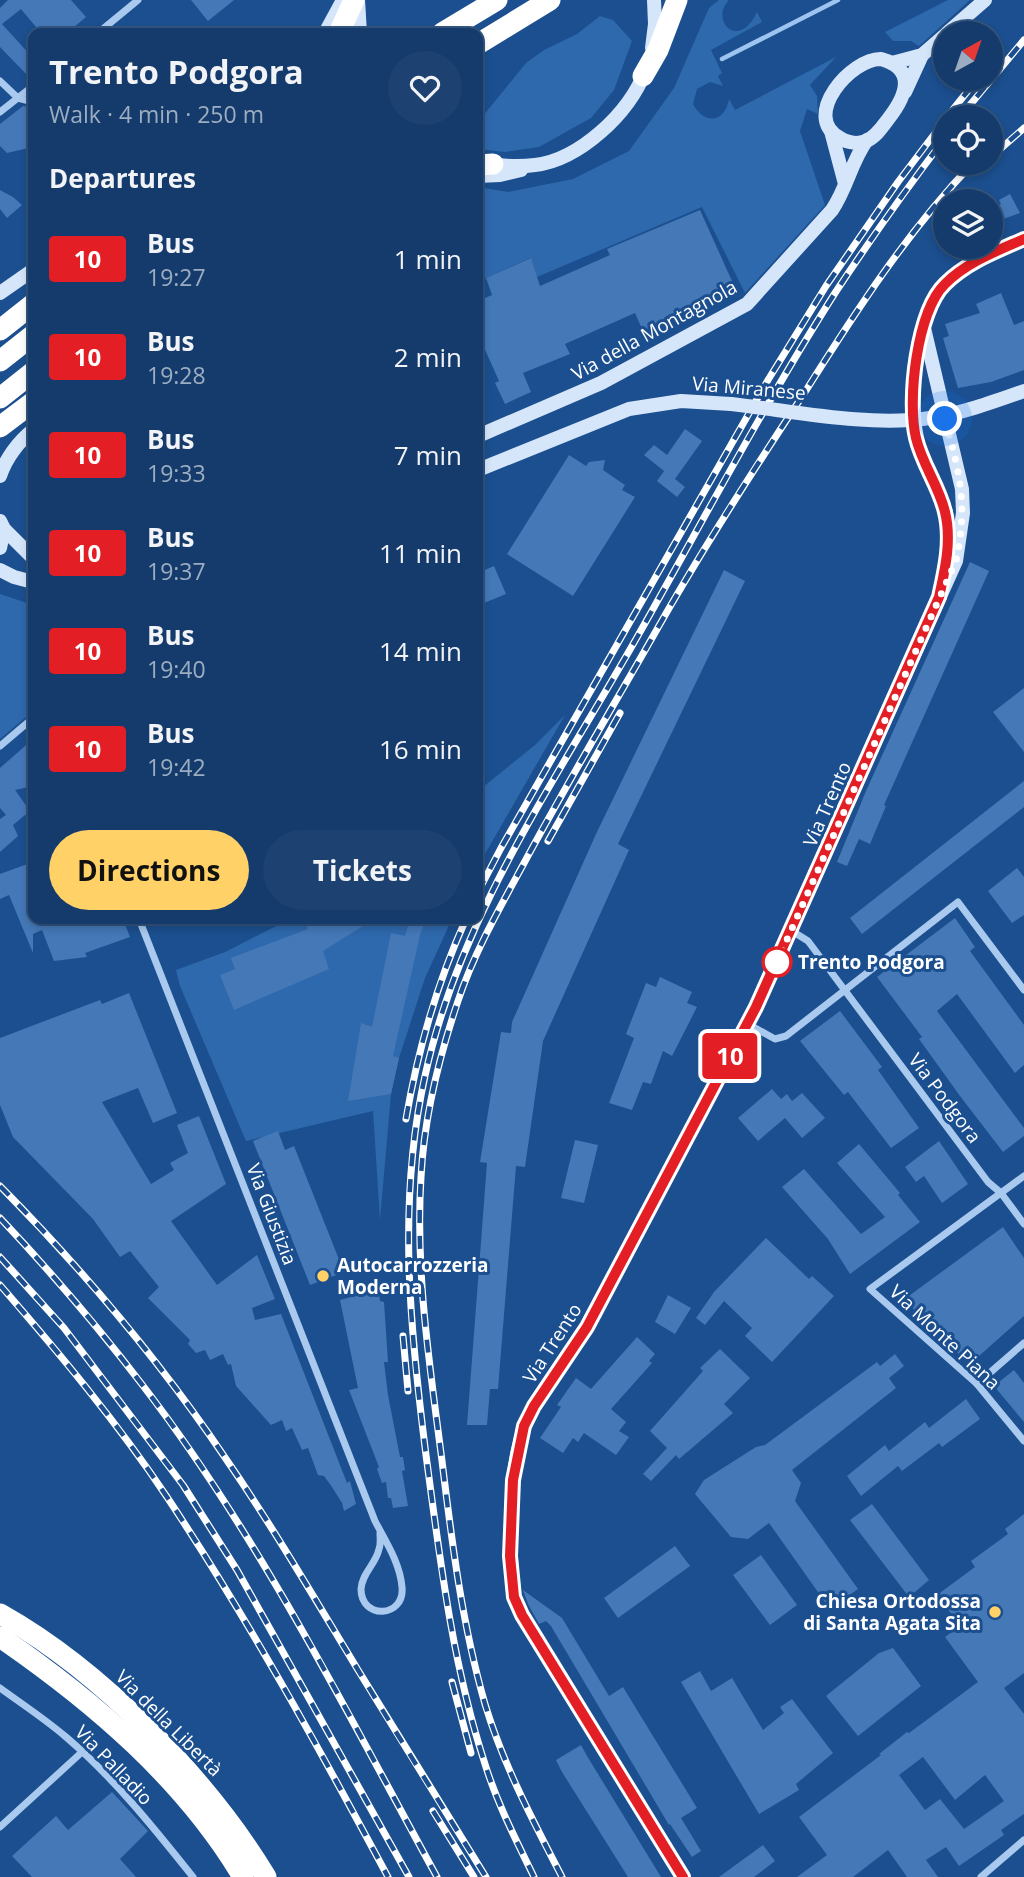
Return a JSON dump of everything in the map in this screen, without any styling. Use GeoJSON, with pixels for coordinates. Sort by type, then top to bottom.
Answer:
{"type":"FeatureCollection","features":[{"type":"Feature","properties":{"kind":"highway"},"geometry":{"type":"LineString","coordinates":[[342,28],[356,0]]}},
{"type":"Feature","properties":{"kind":"highway"},"geometry":{"type":"LineString","coordinates":[[450,28],[497,0]]}},
{"type":"Feature","properties":{"kind":"highway"},"geometry":{"type":"LineString","coordinates":[[483,41],[550,0]]}},
{"type":"Feature","properties":{"kind":"highway"},"geometry":{"type":"LineString","coordinates":[[643,76],[658,50],[677,0]]}},
{"type":"Feature","properties":{"kind":"highway"},"geometry":{"type":"LineString","coordinates":[[0,330],[28,308]]}},
{"type":"Feature","properties":{"kind":"highway"},"geometry":{"type":"LineString","coordinates":[[0,361],[28,339]]}},
{"type":"Feature","properties":{"kind":"highway"},"geometry":{"type":"LineString","coordinates":[[0,398],[28,376]]}},
{"type":"Feature","properties":{"kind":"highway"},"geometry":{"type":"LineString","coordinates":[[0,428],[28,406]]}},
{"type":"Feature","properties":{"kind":"highway","name":"Via della Libertà"},"geometry":{"type":"LineString","coordinates":[[6,1615],[60,1652],[122,1705],[196,1780],[244,1841],[266,1877]]}},
{"type":"Feature","properties":{"kind":"highway","name":"Via della Libertà"},"geometry":{"type":"LineString","coordinates":[[0,1636],[51,1672],[112,1723],[183,1794],[243,1877]]}},
{"type":"Feature","properties":{"kind":"street"},"geometry":{"type":"LineString","coordinates":[[103,28],[138,0]]}},
{"type":"Feature","properties":{"kind":"street"},"geometry":{"type":"LineString","coordinates":[[328,28],[343,0]]}},
{"type":"Feature","properties":{"kind":"street"},"geometry":{"type":"LineString","coordinates":[[356,0],[359,28]]}},
{"type":"Feature","properties":{"kind":"street"},"geometry":{"type":"LineString","coordinates":[[483,167],[536,165],[560,158],[599,133],[617,117],[632,98],[652,51],[654,0]]}},
{"type":"Feature","properties":{"kind":"street"},"geometry":{"type":"LineString","coordinates":[[961,21],[985,0]]}},
{"type":"Feature","properties":{"kind":"street"},"geometry":{"type":"LineString","coordinates":[[892,64],[922,55],[933,45]]}},
{"type":"Feature","properties":{"kind":"street"},"geometry":{"type":"LineString","coordinates":[[831,131],[850,142],[867,140],[875,135],[905,94],[922,55]]}},
{"type":"Feature","properties":{"kind":"street"},"geometry":{"type":"LineString","coordinates":[[845,185],[825,109],[834,92],[866,61],[881,59],[892,64],[903,76],[905,94]]}},
{"type":"Feature","properties":{"kind":"street"},"geometry":{"type":"LineString","coordinates":[[0,81],[18,98],[28,101]]}},
{"type":"Feature","properties":{"kind":"street"},"geometry":{"type":"LineString","coordinates":[[0,113],[28,90]]}},
{"type":"Feature","properties":{"kind":"street","name":"Via della Montagnola"},"geometry":{"type":"LineString","coordinates":[[483,434],[601,383],[747,304],[832,210],[857,153],[867,140]]}},
{"type":"Feature","properties":{"kind":"street","name":"Via Trento"},"geometry":{"type":"LineString","coordinates":[[939,597],[948,536],[946,513],[915,436],[913,403],[917,356],[933,299],[946,283],[974,262],[1024,239]]}},
{"type":"Feature","properties":{"kind":"street"},"geometry":{"type":"LineString","coordinates":[[0,293],[28,273]]}},
{"type":"Feature","properties":{"kind":"street","name":"Via Trento"},"geometry":{"type":"LineString","coordinates":[[683,1877],[522,1615],[514,1597],[510,1566],[511,1512],[517,1454],[524,1426],[534,1406],[587,1327],[747,1024],[792,931],[956,561],[961,537],[962,489],[924,328]]}},
{"type":"Feature","properties":{"kind":"street","name":"Via Miranese"},"geometry":{"type":"LineString","coordinates":[[483,468],[629,409],[681,401],[901,421],[956,412],[1024,391]]}},
{"type":"Feature","properties":{"kind":"street"},"geometry":{"type":"LineString","coordinates":[[0,476],[6,462],[28,434]]}},
{"type":"Feature","properties":{"kind":"street"},"geometry":{"type":"LineString","coordinates":[[0,548],[1,522]]}},
{"type":"Feature","properties":{"kind":"street"},"geometry":{"type":"LineString","coordinates":[[1,522],[28,552]]}},
{"type":"Feature","properties":{"kind":"street"},"geometry":{"type":"LineString","coordinates":[[0,570],[28,581]]}},
{"type":"Feature","properties":{"kind":"street"},"geometry":{"type":"LineString","coordinates":[[0,746],[28,722]]}},
{"type":"Feature","properties":{"kind":"street"},"geometry":{"type":"LineString","coordinates":[[747,1024],[775,1039],[786,1036],[958,902],[1024,990]]}},
{"type":"Feature","properties":{"kind":"street","name":"Via Giustizia"},"geometry":{"type":"LineString","coordinates":[[141,924],[375,1521],[391,1549],[403,1589],[398,1605],[384,1612],[374,1611],[366,1605],[361,1591],[365,1575],[380,1549],[380,1533]]}},
{"type":"Feature","properties":{"kind":"street","name":"Via Podgora"},"geometry":{"type":"LineString","coordinates":[[792,931],[808,941],[988,1182],[1001,1193],[1024,1224]]}},
{"type":"Feature","properties":{"kind":"street"},"geometry":{"type":"LineString","coordinates":[[1001,1193],[1024,1176]]}},
{"type":"Feature","properties":{"kind":"street","name":"Via Monte Piana"},"geometry":{"type":"LineString","coordinates":[[1001,1193],[870,1289],[976,1384],[1024,1441]]}},
{"type":"Feature","properties":{"kind":"street"},"geometry":{"type":"LineString","coordinates":[[976,1384],[1024,1343]]}},
{"type":"Feature","properties":{"kind":"street","name":"Via Palladio"},"geometry":{"type":"LineString","coordinates":[[0,1688],[82,1752],[193,1877]]}},
{"type":"Feature","properties":{"kind":"street"},"geometry":{"type":"LineString","coordinates":[[0,1827],[82,1752]]}},
{"type":"Feature","properties":{"kind":"street"},"geometry":{"type":"LineString","coordinates":[[981,1877],[1024,1840]]}},
{"type":"Feature","properties":{"kind":"street"},"geometry":{"type":"LineString","coordinates":[[991,1869],[997,1877]]}},
{"type":"Feature","properties":{"kind":"shaded area"},"geometry":{"type":"Polygon","coordinates":[[[719,0],[729,0],[722,16],[724,23],[735,31],[750,24],[757,12],[762,22],[711,50],[722,73],[718,76],[723,86],[710,82],[697,89],[693,104],[708,118],[719,117],[727,107],[729,99],[735,110],[836,57],[810,85],[817,96],[818,114],[807,109],[800,131],[825,205],[745,293],[702,207],[537,277],[530,258],[483,280],[483,188],[508,192],[573,179],[629,151],[674,88],[709,8],[719,0]]]}},
{"type":"Feature","properties":{"kind":"shaded area"},"geometry":{"type":"Polygon","coordinates":[[[948,0],[970,0],[947,21],[933,21],[933,33],[919,46],[911,41],[893,41],[885,32],[948,0]]]}},
{"type":"Feature","properties":{"kind":"shaded area"},"geometry":{"type":"Polygon","coordinates":[[[600,16],[613,20],[632,41],[614,90],[591,118],[539,147],[505,152],[483,150],[483,116],[526,63],[544,50],[577,34],[600,16]]]}},
{"type":"Feature","properties":{"kind":"shaded area"},"geometry":{"type":"Polygon","coordinates":[[[0,594],[28,603],[28,715],[0,739],[0,594]]]}},
{"type":"Feature","properties":{"kind":"shaded area"},"geometry":{"type":"Polygon","coordinates":[[[565,715],[483,857],[483,787],[535,745],[565,715]]]}},
{"type":"Feature","properties":{"kind":"shaded area"},"geometry":{"type":"Polygon","coordinates":[[[280,924],[450,924],[425,978],[399,1058],[391,1094],[380,1220],[373,1111],[246,1141],[180,986],[176,970],[225,952],[280,924]]]}},
{"type":"Feature","properties":{"kind":"building"},"geometry":{"type":"Polygon","coordinates":[[[8,0],[71,0],[86,17],[73,28],[37,28],[21,9],[2,24],[28,53],[27,75],[0,47],[0,8],[8,0]]]}},
{"type":"Feature","properties":{"kind":"building"},"geometry":{"type":"Polygon","coordinates":[[[191,0],[234,0],[208,21],[191,0]]]}},
{"type":"Feature","properties":{"kind":"building"},"geometry":{"type":"Polygon","coordinates":[[[23,106],[28,107],[28,148],[7,153],[0,146],[0,124],[23,106]]]}},
{"type":"Feature","properties":{"kind":"building"},"geometry":{"type":"Polygon","coordinates":[[[0,190],[22,205],[7,218],[0,209],[0,190]]]}},
{"type":"Feature","properties":{"kind":"building"},"geometry":{"type":"Polygon","coordinates":[[[1010,194],[1020,213],[1003,219],[1003,198],[1010,194]]]}},
{"type":"Feature","properties":{"kind":"building"},"geometry":{"type":"Polygon","coordinates":[[[700,210],[736,290],[643,331],[635,313],[565,344],[570,354],[523,373],[531,392],[505,404],[495,383],[499,381],[483,345],[483,299],[492,295],[486,278],[531,258],[540,286],[610,255],[607,249],[700,210]]]}},
{"type":"Feature","properties":{"kind":"building"},"geometry":{"type":"Polygon","coordinates":[[[1001,293],[1014,325],[1024,321],[1024,370],[991,382],[958,388],[943,338],[949,336],[945,324],[980,313],[976,304],[1001,293]]]}},
{"type":"Feature","properties":{"kind":"building"},"geometry":{"type":"Polygon","coordinates":[[[685,429],[702,441],[675,479],[685,487],[677,497],[657,481],[664,471],[644,455],[654,445],[667,455],[685,429]]]}},
{"type":"Feature","properties":{"kind":"building"},"geometry":{"type":"Polygon","coordinates":[[[569,455],[586,466],[589,462],[605,460],[603,470],[625,485],[622,490],[635,497],[573,596],[507,554],[569,455]]]}},
{"type":"Feature","properties":{"kind":"building"},"geometry":{"type":"Polygon","coordinates":[[[970,562],[989,571],[884,805],[886,806],[870,844],[859,839],[847,866],[837,862],[866,791],[970,562]]]}},
{"type":"Feature","properties":{"kind":"building"},"geometry":{"type":"Polygon","coordinates":[[[494,566],[506,594],[484,603],[483,571],[494,566]]]}},
{"type":"Feature","properties":{"kind":"building"},"geometry":{"type":"Polygon","coordinates":[[[724,570],[745,581],[618,844],[629,850],[543,1041],[525,1167],[516,1166],[498,1389],[490,1389],[487,1425],[467,1425],[487,1163],[480,1162],[501,1032],[511,1033],[512,1022],[596,834],[724,570]]]}},
{"type":"Feature","properties":{"kind":"building"},"geometry":{"type":"Polygon","coordinates":[[[1024,688],[1024,752],[993,712],[1024,688]]]}},
{"type":"Feature","properties":{"kind":"building"},"geometry":{"type":"Polygon","coordinates":[[[28,743],[28,787],[15,790],[28,808],[28,813],[13,825],[18,836],[0,852],[0,819],[6,815],[0,808],[0,768],[28,743]]]}},
{"type":"Feature","properties":{"kind":"building"},"geometry":{"type":"Polygon","coordinates":[[[1024,781],[1024,807],[862,934],[850,918],[1024,781]]]}},
{"type":"Feature","properties":{"kind":"building"},"geometry":{"type":"Polygon","coordinates":[[[28,864],[28,924],[125,924],[130,937],[85,953],[87,957],[54,961],[42,930],[33,934],[33,953],[9,895],[0,899],[0,874],[28,864]]]}},
{"type":"Feature","properties":{"kind":"building"},"geometry":{"type":"Polygon","coordinates":[[[1017,868],[1024,877],[1024,915],[1012,923],[988,891],[1017,868]]]}},
{"type":"Feature","properties":{"kind":"building"},"geometry":{"type":"Polygon","coordinates":[[[955,918],[975,947],[970,951],[1024,1025],[1024,1065],[1015,1073],[957,994],[937,1011],[1024,1128],[1024,1136],[1003,1152],[960,1096],[919,1039],[922,1037],[877,977],[955,918]]]}},
{"type":"Feature","properties":{"kind":"building"},"geometry":{"type":"Polygon","coordinates":[[[306,924],[366,924],[323,951],[329,969],[234,1010],[220,975],[235,969],[231,958],[308,929],[306,924]]]}},
{"type":"Feature","properties":{"kind":"building"},"geometry":{"type":"Polygon","coordinates":[[[409,924],[424,924],[393,1056],[399,1058],[391,1094],[348,1101],[361,1023],[372,1027],[391,933],[405,936],[409,924]]]}},
{"type":"Feature","properties":{"kind":"building"},"geometry":{"type":"Polygon","coordinates":[[[660,977],[692,992],[687,1003],[697,1007],[672,1056],[663,1051],[651,1084],[643,1082],[632,1110],[609,1103],[634,1038],[626,1034],[646,983],[656,987],[660,977]]]}},
{"type":"Feature","properties":{"kind":"building"},"geometry":{"type":"Polygon","coordinates":[[[129,993],[177,1113],[153,1123],[138,1088],[102,1102],[151,1184],[174,1170],[170,1163],[188,1153],[177,1125],[199,1116],[226,1184],[171,1221],[217,1285],[257,1255],[275,1299],[252,1308],[255,1320],[281,1314],[347,1483],[350,1481],[356,1504],[344,1511],[332,1487],[324,1476],[318,1475],[308,1448],[302,1450],[292,1428],[286,1431],[282,1420],[271,1425],[236,1386],[231,1364],[228,1365],[223,1354],[210,1360],[205,1350],[196,1353],[188,1344],[190,1340],[148,1298],[159,1287],[130,1251],[120,1257],[93,1219],[13,1137],[0,1105],[0,1038],[100,1000],[102,1004],[129,993]]]}},
{"type":"Feature","properties":{"kind":"building"},"geometry":{"type":"Polygon","coordinates":[[[840,1011],[882,1067],[878,1070],[919,1128],[891,1148],[848,1092],[844,1095],[800,1041],[840,1011]]]}},
{"type":"Feature","properties":{"kind":"building"},"geometry":{"type":"Polygon","coordinates":[[[772,1089],[781,1099],[787,1094],[792,1101],[802,1093],[825,1118],[802,1138],[785,1118],[758,1141],[738,1118],[772,1089]]]}},
{"type":"Feature","properties":{"kind":"building"},"geometry":{"type":"Polygon","coordinates":[[[278,1131],[285,1150],[294,1146],[344,1272],[310,1285],[253,1141],[278,1131]]]}},
{"type":"Feature","properties":{"kind":"building"},"geometry":{"type":"Polygon","coordinates":[[[575,1140],[598,1145],[584,1203],[561,1198],[575,1140]]]}},
{"type":"Feature","properties":{"kind":"building"},"geometry":{"type":"Polygon","coordinates":[[[939,1141],[968,1184],[942,1203],[924,1176],[916,1182],[905,1167],[939,1141]]]}},
{"type":"Feature","properties":{"kind":"building"},"geometry":{"type":"Polygon","coordinates":[[[859,1144],[900,1193],[898,1195],[920,1222],[850,1274],[828,1239],[782,1187],[804,1169],[861,1234],[885,1217],[837,1163],[859,1144]]]}},
{"type":"Feature","properties":{"kind":"building"},"geometry":{"type":"Polygon","coordinates":[[[1003,1227],[1024,1258],[1024,1316],[970,1364],[935,1325],[933,1326],[921,1309],[916,1313],[906,1298],[1003,1227]]]}},
{"type":"Feature","properties":{"kind":"building"},"geometry":{"type":"Polygon","coordinates":[[[766,1238],[809,1279],[812,1276],[834,1296],[772,1362],[745,1336],[752,1328],[724,1301],[705,1325],[696,1318],[714,1292],[766,1238]]]}},
{"type":"Feature","properties":{"kind":"building"},"geometry":{"type":"Polygon","coordinates":[[[370,1292],[379,1294],[380,1301],[384,1302],[388,1362],[384,1362],[400,1457],[403,1457],[405,1470],[402,1471],[408,1506],[393,1508],[391,1498],[388,1498],[386,1482],[382,1483],[377,1469],[379,1467],[349,1390],[358,1388],[340,1300],[370,1292]]]}},
{"type":"Feature","properties":{"kind":"building"},"geometry":{"type":"Polygon","coordinates":[[[668,1295],[691,1308],[675,1334],[655,1322],[668,1295]]]}},
{"type":"Feature","properties":{"kind":"building"},"geometry":{"type":"Polygon","coordinates":[[[637,1337],[655,1354],[649,1361],[652,1363],[611,1409],[626,1422],[619,1431],[629,1437],[616,1455],[584,1433],[578,1442],[573,1438],[563,1453],[540,1438],[561,1407],[557,1405],[576,1378],[591,1389],[637,1337]]]}},
{"type":"Feature","properties":{"kind":"building"},"geometry":{"type":"Polygon","coordinates":[[[720,1349],[750,1378],[724,1404],[733,1413],[679,1459],[676,1455],[651,1481],[643,1474],[667,1448],[650,1431],[703,1371],[700,1368],[720,1349]]]}},
{"type":"Feature","properties":{"kind":"building"},"geometry":{"type":"Polygon","coordinates":[[[895,1354],[904,1366],[889,1378],[896,1388],[792,1470],[801,1483],[795,1501],[858,1589],[830,1609],[769,1523],[748,1539],[731,1537],[695,1494],[704,1480],[756,1447],[765,1445],[877,1362],[880,1366],[895,1354]]]}},
{"type":"Feature","properties":{"kind":"building"},"geometry":{"type":"Polygon","coordinates":[[[1014,1370],[1024,1383],[1024,1422],[994,1386],[1014,1370]]]}},
{"type":"Feature","properties":{"kind":"building"},"geometry":{"type":"Polygon","coordinates":[[[966,1399],[980,1419],[942,1447],[939,1443],[902,1471],[898,1466],[861,1496],[847,1476],[885,1445],[889,1451],[925,1422],[929,1428],[966,1399]]]}},
{"type":"Feature","properties":{"kind":"building"},"geometry":{"type":"Polygon","coordinates":[[[872,1504],[929,1580],[909,1597],[850,1520],[872,1504]]]}},
{"type":"Feature","properties":{"kind":"building"},"geometry":{"type":"Polygon","coordinates":[[[1024,1514],[1024,1673],[1004,1688],[1024,1714],[1024,1814],[1001,1830],[1004,1835],[959,1866],[946,1847],[926,1860],[938,1877],[907,1877],[888,1850],[853,1877],[797,1877],[827,1855],[799,1817],[907,1732],[978,1682],[945,1637],[952,1632],[947,1626],[956,1620],[937,1595],[975,1567],[971,1561],[1008,1534],[1005,1529],[1024,1514]],[[923,1757],[899,1775],[925,1810],[940,1799],[964,1829],[1004,1801],[985,1775],[955,1800],[923,1757]]]}},
{"type":"Feature","properties":{"kind":"building"},"geometry":{"type":"Polygon","coordinates":[[[675,1546],[690,1566],[618,1618],[604,1598],[675,1546]]]}},
{"type":"Feature","properties":{"kind":"building"},"geometry":{"type":"Polygon","coordinates":[[[761,1555],[797,1605],[770,1625],[733,1575],[761,1555]]]}},
{"type":"Feature","properties":{"kind":"building"},"geometry":{"type":"Polygon","coordinates":[[[523,1590],[562,1618],[609,1696],[623,1687],[697,1808],[681,1818],[701,1851],[692,1857],[669,1825],[551,1626],[546,1621],[539,1624],[523,1590]]]}},
{"type":"Feature","properties":{"kind":"building"},"geometry":{"type":"Polygon","coordinates":[[[893,1648],[921,1686],[858,1736],[826,1696],[879,1653],[893,1648]]]}},
{"type":"Feature","properties":{"kind":"building"},"geometry":{"type":"Polygon","coordinates":[[[700,1671],[711,1691],[732,1678],[763,1730],[784,1713],[780,1707],[792,1699],[833,1753],[796,1784],[799,1790],[759,1814],[681,1682],[700,1671]]]}},
{"type":"Feature","properties":{"kind":"building"},"geometry":{"type":"Polygon","coordinates":[[[581,1745],[661,1877],[628,1877],[562,1772],[556,1760],[581,1745]]]}},
{"type":"Feature","properties":{"kind":"building"},"geometry":{"type":"Polygon","coordinates":[[[112,1792],[148,1831],[120,1859],[136,1877],[32,1877],[12,1856],[56,1816],[68,1830],[112,1792]]]}},
{"type":"Feature","properties":{"kind":"building"},"geometry":{"type":"Polygon","coordinates":[[[763,1845],[775,1861],[754,1877],[719,1877],[763,1845]]]}},
{"type":"Feature","properties":{"kind":"waterway"},"geometry":{"type":"LineString","coordinates":[[722,59],[838,0]]}},
{"type":"Feature","properties":{"kind":"railway"},"geometry":{"type":"LineString","coordinates":[[970,105],[1024,40]]}},
{"type":"Feature","properties":{"kind":"railway"},"geometry":{"type":"LineString","coordinates":[[957,105],[968,91]]}},
{"type":"Feature","properties":{"kind":"railway"},"geometry":{"type":"LineString","coordinates":[[1003,147],[1024,128]]}},
{"type":"Feature","properties":{"kind":"railway"},"geometry":{"type":"LineString","coordinates":[[483,882],[768,380],[826,286],[933,136]]}},
{"type":"Feature","properties":{"kind":"railway"},"geometry":{"type":"LineString","coordinates":[[483,911],[546,792],[640,632],[759,419],[835,293],[933,154]]}},
{"type":"Feature","properties":{"kind":"railway"},"geometry":{"type":"LineString","coordinates":[[562,1877],[519,1792],[492,1726],[470,1644],[454,1553],[428,1355],[420,1248],[423,1155],[439,1066],[464,983],[505,898],[557,802],[681,588],[750,475],[863,302],[904,244],[962,175]]}},
{"type":"Feature","properties":{"kind":"railway"},"geometry":{"type":"LineString","coordinates":[[548,841],[620,713]]}},
{"type":"Feature","properties":{"kind":"railway"},"geometry":{"type":"LineString","coordinates":[[406,1119],[416,1067],[430,1017],[464,924]]}},
{"type":"Feature","properties":{"kind":"railway"},"geometry":{"type":"LineString","coordinates":[[477,924],[441,1016],[416,1123],[409,1218],[411,1313],[436,1533],[464,1688],[495,1793],[534,1877]]}},
{"type":"Feature","properties":{"kind":"railway"},"geometry":{"type":"LineString","coordinates":[[0,1186],[61,1250],[119,1317],[201,1423],[277,1537],[486,1877]]}},
{"type":"Feature","properties":{"kind":"railway"},"geometry":{"type":"LineString","coordinates":[[0,1218],[127,1365],[226,1504],[300,1626],[437,1877]]}},
{"type":"Feature","properties":{"kind":"railway"},"geometry":{"type":"LineString","coordinates":[[0,1257],[64,1328],[183,1485],[237,1570],[409,1877]]}},
{"type":"Feature","properties":{"kind":"railway"},"geometry":{"type":"LineString","coordinates":[[0,1285],[87,1388],[167,1497],[282,1684],[388,1877]]}},
{"type":"Feature","properties":{"kind":"railway"},"geometry":{"type":"LineString","coordinates":[[403,1336],[408,1391]]}},
{"type":"Feature","properties":{"kind":"railway"},"geometry":{"type":"LineString","coordinates":[[452,1682],[471,1753]]}},
{"type":"Feature","properties":{"kind":"railway"},"geometry":{"type":"LineString","coordinates":[[433,1811],[474,1877]]}},
{"type":"Feature","properties":{"kind":"bus line","name":"10"},"geometry":{"type":"LineString","coordinates":[[683,1877],[522,1615],[514,1597],[510,1556],[513,1480],[517,1454],[524,1426],[534,1406],[587,1327],[756,1007],[939,597],[948,536],[946,513],[915,436],[913,403],[917,356],[933,299],[946,283],[963,269],[1024,239]]}},
{"type":"Feature","properties":{"kind":"place","name":"Trento Podgora"},"geometry":{"type":"Point","coordinates":[777,962]}},
{"type":"Feature","properties":{"kind":"place","name":"Autocarrozzeria Moderna"},"geometry":{"type":"Point","coordinates":[323,1276]}},
{"type":"Feature","properties":{"kind":"place","name":"Chiesa Ortodossa di Santa Agata Sita"},"geometry":{"type":"Point","coordinates":[995,1612]}},
{"type":"Feature","properties":{"kind":"route"},"geometry":{"type":"LineString","coordinates":[[777,962],[956,561],[963,513],[962,489],[945,419]]}}]}
